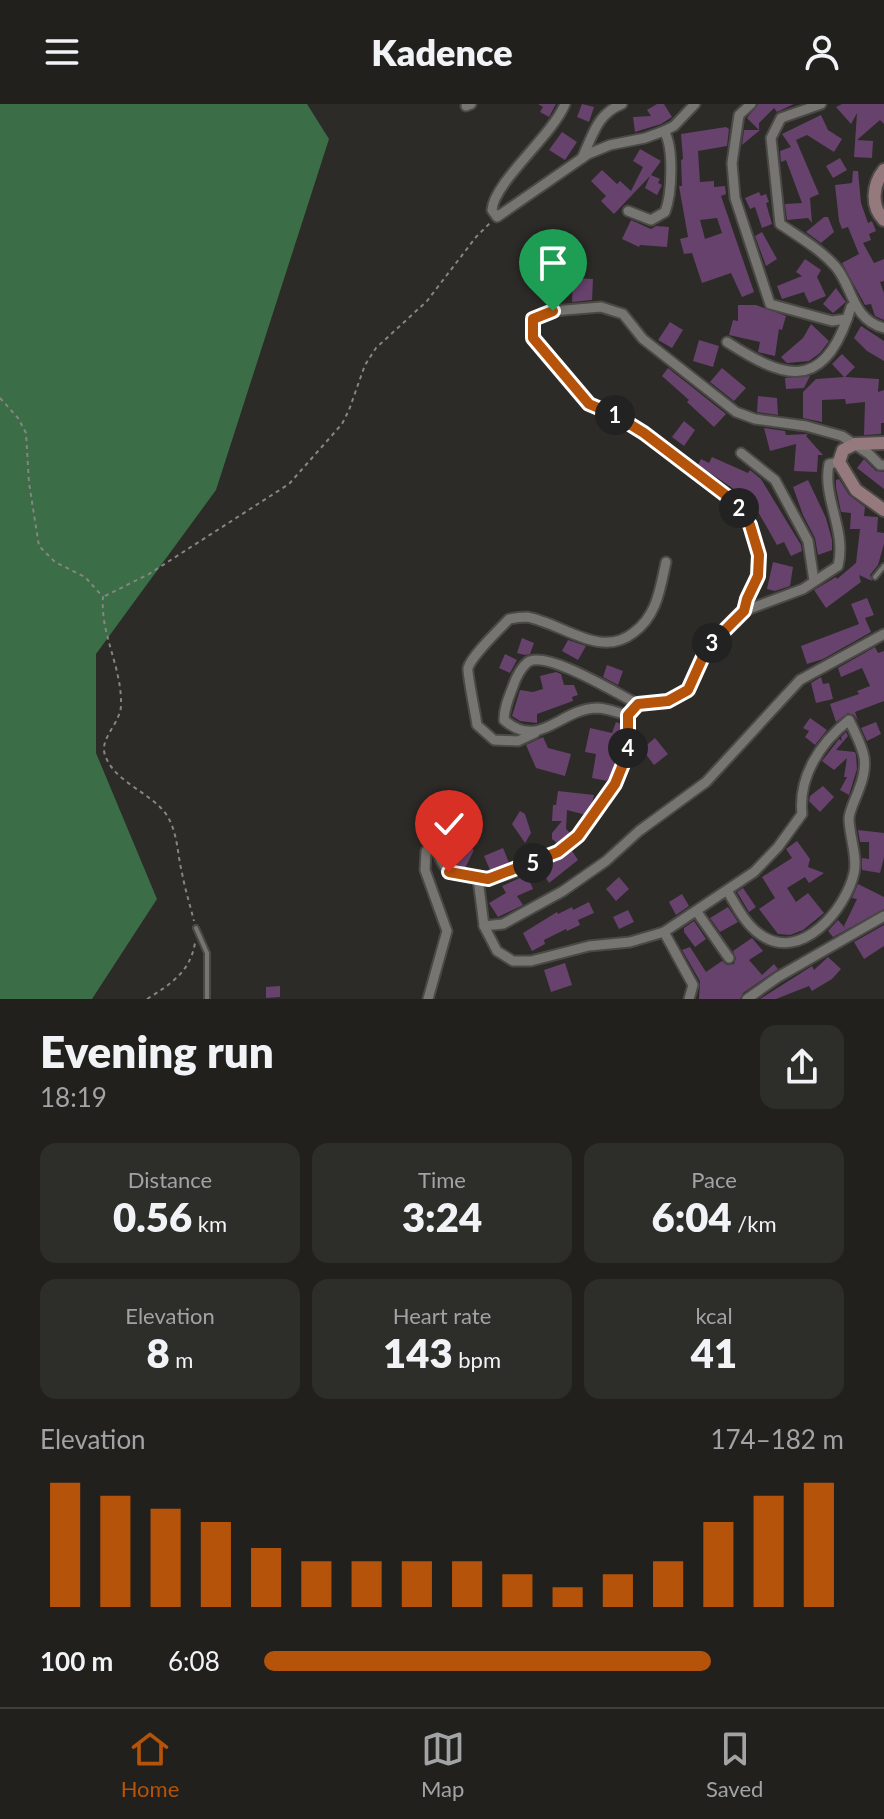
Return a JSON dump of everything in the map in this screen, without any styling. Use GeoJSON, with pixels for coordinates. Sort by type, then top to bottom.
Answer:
{"type":"FeatureCollection","features":[{"type":"Feature","properties":{"kind":"street"},"geometry":{"type":"LineString","coordinates":[[565,104],[552,128],[493,202],[492,210],[497,217],[582,158],[610,145],[664,131],[674,126],[695,104]]}},
{"type":"Feature","properties":{"kind":"street"},"geometry":{"type":"LineString","coordinates":[[582,158],[600,117],[622,104]]}},
{"type":"Feature","properties":{"kind":"street"},"geometry":{"type":"LineString","coordinates":[[751,104],[739,115],[732,163],[735,198],[770,304],[832,321],[847,319]]}},
{"type":"Feature","properties":{"kind":"street"},"geometry":{"type":"LineString","coordinates":[[821,104],[781,118],[771,138],[780,224],[837,268],[854,306],[884,328]]}},
{"type":"Feature","properties":{"kind":"street"},"geometry":{"type":"LineString","coordinates":[[628,211],[651,220],[665,212],[670,196],[670,147],[664,131]]}},
{"type":"Feature","properties":{"kind":"street"},"geometry":{"type":"LineString","coordinates":[[884,170],[877,179],[875,198],[878,213],[884,220]]}},
{"type":"Feature","properties":{"kind":"street"},"geometry":{"type":"LineString","coordinates":[[727,342],[748,356],[794,373],[814,369],[839,343],[851,307],[854,306]]}},
{"type":"Feature","properties":{"kind":"street"},"geometry":{"type":"LineString","coordinates":[[744,611],[758,576],[759,555],[750,525],[736,503],[644,433],[589,404],[533,338],[533,319],[553,311],[601,307],[623,314],[643,339],[736,412],[755,419],[806,426],[842,436],[884,465]]}},
{"type":"Feature","properties":{"kind":"street"},"geometry":{"type":"LineString","coordinates":[[884,443],[855,444],[843,450],[839,462],[856,490],[884,510]]}},
{"type":"Feature","properties":{"kind":"street"},"geometry":{"type":"LineString","coordinates":[[741,453],[775,480],[808,541],[814,581]]}},
{"type":"Feature","properties":{"kind":"street"},"geometry":{"type":"LineString","coordinates":[[535,733],[516,730],[504,720],[504,710],[516,677],[528,662],[543,658],[577,671],[638,704],[668,701],[688,690],[707,648],[744,611],[803,589],[838,566],[842,551],[826,479],[829,464],[839,462]]}},
{"type":"Feature","properties":{"kind":"street"},"geometry":{"type":"LineString","coordinates":[[628,715],[598,708],[579,712],[518,741],[494,740],[477,725],[475,700],[467,676],[468,666],[509,619],[526,617],[601,643],[625,639],[645,624],[659,598],[666,562]]}},
{"type":"Feature","properties":{"kind":"street"},"geometry":{"type":"LineString","coordinates":[[484,926],[503,924],[563,891],[606,861],[639,831],[706,782],[800,680],[884,634]]}},
{"type":"Feature","properties":{"kind":"street"},"geometry":{"type":"LineString","coordinates":[[428,999],[447,931],[425,870],[426,851],[435,843],[441,864],[449,872],[478,879],[488,879],[558,852],[578,836],[615,784],[628,752],[628,715],[638,704]]}},
{"type":"Feature","properties":{"kind":"street"},"geometry":{"type":"LineString","coordinates":[[478,879],[484,926],[497,951],[513,961],[531,961],[589,946],[630,942],[664,932],[728,892],[754,872],[778,847],[802,814],[800,795],[810,765],[834,731],[849,720],[864,754],[867,770],[849,816],[856,870],[847,895],[834,915],[813,934],[778,942],[763,937],[747,922],[728,892]]}},
{"type":"Feature","properties":{"kind":"street"},"geometry":{"type":"LineString","coordinates":[[697,912],[729,958]]}},
{"type":"Feature","properties":{"kind":"street"},"geometry":{"type":"LineString","coordinates":[[747,999],[767,983],[884,916]]}},
{"type":"Feature","properties":{"kind":"street"},"geometry":{"type":"LineString","coordinates":[[664,932],[693,985],[689,999]]}},
{"type":"Feature","properties":{"kind":"lane"},"geometry":{"type":"LineString","coordinates":[[875,577],[884,566]]}},
{"type":"Feature","properties":{"kind":"lane"},"geometry":{"type":"LineString","coordinates":[[196,928],[207,953],[207,999]]}},
{"type":"Feature","properties":{"kind":"path"},"geometry":{"type":"LineString","coordinates":[[103,597],[149,574],[289,484],[342,424],[365,365],[376,348],[427,301],[476,237],[497,217]]}},
{"type":"Feature","properties":{"kind":"path"},"geometry":{"type":"LineString","coordinates":[[0,398],[18,418],[26,433],[29,483],[39,546],[55,562],[85,577],[103,597],[103,620],[118,671],[121,706],[118,720],[106,739],[105,757],[119,774],[158,805],[169,820],[176,839],[196,928],[194,951],[187,968],[172,984],[147,999]]}},
{"type":"Feature","properties":{"kind":"green space"},"geometry":{"type":"Polygon","coordinates":[[[0,104],[307,104],[329,139],[216,490],[96,654],[96,753],[157,899],[92,999],[0,999],[0,104]]]}},
{"type":"Feature","properties":{"kind":"building"},"geometry":{"type":"Polygon","coordinates":[[[538,104],[556,104],[549,117],[540,112],[543,107],[538,104]]]}},
{"type":"Feature","properties":{"kind":"building"},"geometry":{"type":"Polygon","coordinates":[[[582,104],[594,107],[589,122],[577,117],[582,104]]]}},
{"type":"Feature","properties":{"kind":"building"},"geometry":{"type":"Polygon","coordinates":[[[664,104],[672,117],[635,132],[633,117],[651,116],[647,110],[664,104]]]}},
{"type":"Feature","properties":{"kind":"building"},"geometry":{"type":"Polygon","coordinates":[[[758,104],[794,104],[777,112],[774,108],[759,123],[759,130],[747,118],[758,104]]]}},
{"type":"Feature","properties":{"kind":"building"},"geometry":{"type":"Polygon","coordinates":[[[842,104],[884,104],[884,124],[880,120],[857,140],[873,141],[872,158],[854,157],[857,113],[851,124],[836,107],[842,104]]]}},
{"type":"Feature","properties":{"kind":"building"},"geometry":{"type":"Polygon","coordinates":[[[821,115],[828,130],[842,139],[834,152],[807,135],[796,140],[819,194],[810,198],[812,223],[808,218],[787,220],[785,204],[802,203],[786,160],[781,162],[780,151],[791,147],[782,134],[821,115]]]}},
{"type":"Feature","properties":{"kind":"building"},"geometry":{"type":"Polygon","coordinates":[[[729,129],[727,146],[698,151],[700,182],[714,181],[714,187],[725,186],[726,194],[721,196],[754,292],[742,297],[731,273],[702,283],[692,253],[684,254],[680,239],[688,237],[679,186],[682,186],[681,134],[729,129]],[[717,218],[700,220],[705,239],[722,233],[717,218]]]}},
{"type":"Feature","properties":{"kind":"building"},"geometry":{"type":"Polygon","coordinates":[[[744,130],[760,130],[742,145],[744,130]]]}},
{"type":"Feature","properties":{"kind":"building"},"geometry":{"type":"Polygon","coordinates":[[[562,132],[577,142],[565,160],[549,150],[562,132]]]}},
{"type":"Feature","properties":{"kind":"building"},"geometry":{"type":"Polygon","coordinates":[[[640,149],[661,161],[651,175],[660,179],[658,183],[662,185],[657,195],[645,188],[650,176],[614,214],[601,201],[606,196],[591,181],[602,170],[617,184],[620,181],[631,191],[643,167],[633,161],[640,149]]]}},
{"type":"Feature","properties":{"kind":"building"},"geometry":{"type":"Polygon","coordinates":[[[840,158],[847,170],[833,178],[826,166],[840,158]]]}},
{"type":"Feature","properties":{"kind":"building"},"geometry":{"type":"Polygon","coordinates":[[[853,171],[858,171],[861,203],[868,223],[872,221],[876,231],[869,234],[871,240],[863,243],[874,263],[884,259],[884,281],[880,282],[884,293],[884,320],[875,316],[871,304],[865,305],[842,263],[859,254],[848,227],[842,229],[839,221],[835,185],[852,183],[853,171]]]}},
{"type":"Feature","properties":{"kind":"building"},"geometry":{"type":"Polygon","coordinates":[[[759,192],[761,196],[766,194],[772,224],[762,228],[755,207],[750,209],[745,198],[759,192]]]}},
{"type":"Feature","properties":{"kind":"building"},"geometry":{"type":"Polygon","coordinates":[[[828,217],[834,232],[821,243],[806,232],[828,217]]]}},
{"type":"Feature","properties":{"kind":"building"},"geometry":{"type":"Polygon","coordinates":[[[631,220],[651,229],[656,226],[669,227],[667,247],[639,247],[622,239],[631,220]]]}},
{"type":"Feature","properties":{"kind":"building"},"geometry":{"type":"Polygon","coordinates":[[[762,232],[777,259],[766,266],[755,236],[762,232]]]}},
{"type":"Feature","properties":{"kind":"building"},"geometry":{"type":"Polygon","coordinates":[[[805,259],[821,270],[817,277],[826,296],[809,303],[804,292],[782,299],[777,286],[802,276],[796,272],[805,259]]]}},
{"type":"Feature","properties":{"kind":"building"},"geometry":{"type":"Polygon","coordinates":[[[573,278],[593,279],[592,300],[572,302],[573,278]]]}},
{"type":"Feature","properties":{"kind":"building"},"geometry":{"type":"Polygon","coordinates":[[[836,288],[846,302],[833,313],[823,304],[836,288]]]}},
{"type":"Feature","properties":{"kind":"building"},"geometry":{"type":"Polygon","coordinates":[[[738,305],[756,305],[786,316],[782,330],[779,329],[775,356],[758,352],[760,342],[729,335],[733,320],[738,321],[738,305]]]}},
{"type":"Feature","properties":{"kind":"building"},"geometry":{"type":"Polygon","coordinates":[[[670,322],[683,330],[672,348],[658,340],[670,322]]]}},
{"type":"Feature","properties":{"kind":"building"},"geometry":{"type":"Polygon","coordinates":[[[811,324],[829,341],[809,361],[787,363],[781,357],[803,338],[811,324]]]}},
{"type":"Feature","properties":{"kind":"building"},"geometry":{"type":"Polygon","coordinates":[[[861,326],[884,341],[884,361],[867,351],[854,338],[861,326]]]}},
{"type":"Feature","properties":{"kind":"building"},"geometry":{"type":"Polygon","coordinates":[[[699,340],[719,346],[713,367],[693,361],[699,340]]]}},
{"type":"Feature","properties":{"kind":"building"},"geometry":{"type":"Polygon","coordinates":[[[842,354],[855,367],[845,377],[879,379],[878,392],[884,390],[881,434],[864,435],[865,402],[846,404],[845,399],[822,400],[822,422],[803,418],[803,392],[816,379],[844,377],[832,364],[842,354]]]}},
{"type":"Feature","properties":{"kind":"building"},"geometry":{"type":"Polygon","coordinates":[[[668,368],[726,414],[714,427],[662,376],[668,368]]]}},
{"type":"Feature","properties":{"kind":"building"},"geometry":{"type":"Polygon","coordinates":[[[722,368],[746,388],[734,401],[710,382],[722,368]]]}},
{"type":"Feature","properties":{"kind":"building"},"geometry":{"type":"Polygon","coordinates":[[[810,376],[804,388],[786,389],[785,378],[810,376]]]}},
{"type":"Feature","properties":{"kind":"building"},"geometry":{"type":"Polygon","coordinates":[[[758,396],[777,398],[778,415],[757,412],[758,396]]]}},
{"type":"Feature","properties":{"kind":"building"},"geometry":{"type":"Polygon","coordinates":[[[684,421],[695,430],[684,446],[672,437],[684,421]]]}},
{"type":"Feature","properties":{"kind":"building"},"geometry":{"type":"Polygon","coordinates":[[[764,428],[785,431],[786,435],[808,434],[806,436],[823,455],[818,455],[817,472],[794,471],[796,444],[770,451],[764,428]]]}},
{"type":"Feature","properties":{"kind":"building"},"geometry":{"type":"Polygon","coordinates":[[[712,457],[748,473],[750,470],[761,479],[802,551],[791,556],[784,542],[777,545],[746,497],[698,465],[701,459],[709,463],[712,457]]]}},
{"type":"Feature","properties":{"kind":"building"},"geometry":{"type":"Polygon","coordinates":[[[864,459],[876,471],[884,472],[884,489],[857,468],[864,459]]]}},
{"type":"Feature","properties":{"kind":"building"},"geometry":{"type":"Polygon","coordinates":[[[839,479],[849,495],[865,507],[864,516],[878,517],[877,532],[884,533],[884,544],[878,565],[870,575],[872,581],[859,575],[861,582],[826,608],[814,590],[837,579],[856,563],[860,529],[850,529],[851,513],[841,512],[836,488],[836,480],[839,479]]]}},
{"type":"Feature","properties":{"kind":"building"},"geometry":{"type":"Polygon","coordinates":[[[808,480],[826,518],[832,540],[832,550],[818,555],[815,538],[793,487],[808,480]]]}},
{"type":"Feature","properties":{"kind":"building"},"geometry":{"type":"Polygon","coordinates":[[[773,562],[793,567],[790,586],[775,591],[767,589],[773,562]]]}},
{"type":"Feature","properties":{"kind":"building"},"geometry":{"type":"Polygon","coordinates":[[[867,598],[874,615],[865,618],[871,632],[823,659],[807,664],[801,646],[859,624],[851,604],[867,598]]]}},
{"type":"Feature","properties":{"kind":"building"},"geometry":{"type":"Polygon","coordinates":[[[522,638],[534,643],[530,654],[517,653],[522,638]]]}},
{"type":"Feature","properties":{"kind":"building"},"geometry":{"type":"Polygon","coordinates":[[[568,640],[586,646],[578,660],[562,651],[568,640]]]}},
{"type":"Feature","properties":{"kind":"building"},"geometry":{"type":"Polygon","coordinates":[[[875,647],[878,653],[884,651],[884,701],[855,712],[858,721],[848,713],[836,722],[830,704],[859,694],[857,691],[870,686],[862,668],[841,677],[838,668],[875,647]]]}},
{"type":"Feature","properties":{"kind":"building"},"geometry":{"type":"Polygon","coordinates":[[[505,654],[517,660],[510,673],[499,668],[505,654]]]}},
{"type":"Feature","properties":{"kind":"building"},"geometry":{"type":"Polygon","coordinates":[[[607,665],[623,671],[618,685],[603,677],[607,665]]]}},
{"type":"Feature","properties":{"kind":"building"},"geometry":{"type":"Polygon","coordinates":[[[556,672],[561,674],[564,685],[574,685],[578,695],[572,697],[573,701],[537,714],[537,723],[520,721],[512,716],[520,690],[533,692],[543,689],[540,676],[556,672]]]}},
{"type":"Feature","properties":{"kind":"building"},"geometry":{"type":"Polygon","coordinates":[[[821,677],[823,684],[829,683],[833,699],[816,703],[811,683],[821,677]]]}},
{"type":"Feature","properties":{"kind":"building"},"geometry":{"type":"Polygon","coordinates":[[[810,718],[827,730],[815,745],[805,737],[809,731],[803,728],[810,718]]]}},
{"type":"Feature","properties":{"kind":"building"},"geometry":{"type":"Polygon","coordinates":[[[616,722],[621,724],[619,742],[622,743],[612,772],[607,781],[592,778],[596,754],[585,752],[590,728],[612,733],[616,722]]]}},
{"type":"Feature","properties":{"kind":"building"},"geometry":{"type":"Polygon","coordinates":[[[876,722],[881,734],[867,741],[861,728],[876,722]]]}},
{"type":"Feature","properties":{"kind":"building"},"geometry":{"type":"Polygon","coordinates":[[[846,732],[848,736],[836,750],[855,752],[856,755],[857,769],[849,795],[840,790],[847,777],[844,777],[847,758],[834,770],[822,761],[839,739],[842,741],[841,737],[846,732]]]}},
{"type":"Feature","properties":{"kind":"building"},"geometry":{"type":"Polygon","coordinates":[[[543,737],[548,748],[571,754],[565,776],[536,768],[526,745],[543,737]]]}},
{"type":"Feature","properties":{"kind":"building"},"geometry":{"type":"Polygon","coordinates":[[[655,738],[668,754],[654,765],[642,749],[655,738]]]}},
{"type":"Feature","properties":{"kind":"building"},"geometry":{"type":"Polygon","coordinates":[[[823,786],[834,797],[820,812],[809,801],[810,796],[823,786]]]}},
{"type":"Feature","properties":{"kind":"building"},"geometry":{"type":"Polygon","coordinates":[[[558,791],[594,795],[586,815],[567,810],[566,829],[570,833],[557,843],[552,839],[552,833],[562,821],[552,821],[558,791]]]}},
{"type":"Feature","properties":{"kind":"building"},"geometry":{"type":"Polygon","coordinates":[[[520,811],[525,814],[531,833],[525,843],[512,824],[520,811]]]}},
{"type":"Feature","properties":{"kind":"building"},"geometry":{"type":"Polygon","coordinates":[[[858,830],[884,833],[880,873],[862,870],[862,858],[869,859],[869,842],[860,842],[858,830]]]}},
{"type":"Feature","properties":{"kind":"building"},"geometry":{"type":"Polygon","coordinates":[[[448,837],[474,850],[465,868],[451,862],[456,853],[444,846],[448,837]]]}},
{"type":"Feature","properties":{"kind":"building"},"geometry":{"type":"Polygon","coordinates":[[[797,841],[810,859],[808,867],[824,873],[809,883],[805,877],[787,888],[796,902],[808,893],[824,913],[803,930],[790,935],[778,934],[759,909],[775,898],[762,877],[792,858],[786,849],[797,841]]]}},
{"type":"Feature","properties":{"kind":"building"},"geometry":{"type":"Polygon","coordinates":[[[503,848],[510,865],[490,870],[484,856],[503,848]]]}},
{"type":"Feature","properties":{"kind":"building"},"geometry":{"type":"Polygon","coordinates":[[[572,851],[578,860],[549,883],[541,869],[572,851]]]}},
{"type":"Feature","properties":{"kind":"building"},"geometry":{"type":"Polygon","coordinates":[[[527,875],[533,889],[517,896],[523,905],[498,917],[489,903],[506,893],[502,886],[527,875]]]}},
{"type":"Feature","properties":{"kind":"building"},"geometry":{"type":"Polygon","coordinates":[[[619,877],[629,889],[616,901],[606,889],[619,877]]]}},
{"type":"Feature","properties":{"kind":"building"},"geometry":{"type":"Polygon","coordinates":[[[858,884],[884,897],[884,909],[833,937],[828,931],[838,920],[846,929],[844,926],[857,899],[852,898],[858,884]]]}},
{"type":"Feature","properties":{"kind":"building"},"geometry":{"type":"Polygon","coordinates":[[[743,888],[756,907],[749,912],[737,892],[743,888]]]}},
{"type":"Feature","properties":{"kind":"building"},"geometry":{"type":"Polygon","coordinates":[[[682,894],[689,906],[676,915],[669,902],[682,894]]]}},
{"type":"Feature","properties":{"kind":"building"},"geometry":{"type":"Polygon","coordinates":[[[589,902],[594,913],[578,920],[580,925],[544,940],[545,944],[532,951],[523,933],[557,912],[572,907],[573,910],[589,902]]]}},
{"type":"Feature","properties":{"kind":"building"},"geometry":{"type":"Polygon","coordinates":[[[728,907],[738,922],[720,932],[710,918],[728,907]]]}},
{"type":"Feature","properties":{"kind":"building"},"geometry":{"type":"Polygon","coordinates":[[[628,910],[634,922],[619,929],[613,917],[628,910]]]}},
{"type":"Feature","properties":{"kind":"building"},"geometry":{"type":"Polygon","coordinates":[[[694,921],[706,939],[695,947],[684,932],[684,928],[694,921]]]}},
{"type":"Feature","properties":{"kind":"building"},"geometry":{"type":"Polygon","coordinates":[[[884,925],[884,946],[864,959],[854,942],[884,925]]]}},
{"type":"Feature","properties":{"kind":"building"},"geometry":{"type":"Polygon","coordinates":[[[752,938],[763,951],[749,960],[762,975],[774,964],[778,969],[743,993],[740,999],[699,999],[700,981],[682,950],[690,947],[706,972],[722,961],[727,965],[734,964],[736,958],[733,951],[752,938]]]}},
{"type":"Feature","properties":{"kind":"building"},"geometry":{"type":"Polygon","coordinates":[[[828,957],[841,969],[832,979],[812,991],[809,986],[776,999],[760,999],[812,966],[814,970],[828,957]]]}},
{"type":"Feature","properties":{"kind":"building"},"geometry":{"type":"Polygon","coordinates":[[[565,963],[572,985],[551,992],[544,970],[565,963]]]}},
{"type":"Feature","properties":{"kind":"building"},"geometry":{"type":"Polygon","coordinates":[[[280,986],[280,997],[266,998],[266,987],[280,986]]]}},
{"type":"Feature","properties":{"kind":"route"},"geometry":{"type":"LineString","coordinates":[[449,872],[488,879],[558,852],[578,836],[615,784],[628,752],[628,715],[638,704],[668,701],[688,690],[707,648],[744,611],[758,576],[759,555],[750,525],[736,503],[644,433],[589,404],[533,338],[533,319],[553,311]]}}]}
